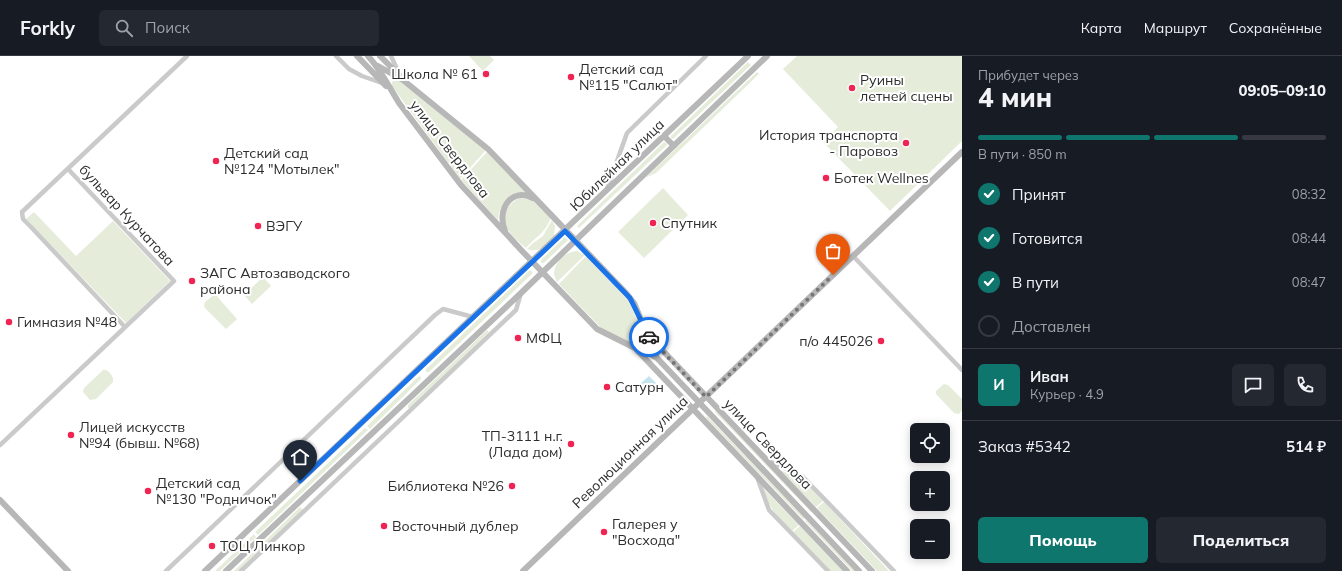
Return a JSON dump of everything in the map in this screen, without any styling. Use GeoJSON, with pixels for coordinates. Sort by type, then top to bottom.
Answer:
{"type":"FeatureCollection","features":[{"type":"Feature","properties":{"kind":"main road","name":"улица Свердлова"},"geometry":{"type":"LineString","coordinates":[[358,56],[390,90],[460,186],[598,329],[657,358]]}},
{"type":"Feature","properties":{"kind":"main road","name":"улица Свердлова"},"geometry":{"type":"LineString","coordinates":[[368,56],[378,66],[401,78]]}},
{"type":"Feature","properties":{"kind":"main road","name":"улица Свердлова"},"geometry":{"type":"LineString","coordinates":[[380,56],[401,78],[488,149],[630,298],[657,358],[859,571]]}},
{"type":"Feature","properties":{"kind":"main road","name":"Юбилейная улица"},"geometry":{"type":"LineString","coordinates":[[205,571],[748,56]]}},
{"type":"Feature","properties":{"kind":"main road","name":"Юбилейная улица"},"geometry":{"type":"LineString","coordinates":[[226,571],[576,241],[767,56]]}},
{"type":"Feature","properties":{"kind":"main road","name":"улица Свердлова"},"geometry":{"type":"LineString","coordinates":[[378,66],[390,90]]}},
{"type":"Feature","properties":{"kind":"main road"},"geometry":{"type":"LineString","coordinates":[[390,90],[390,82],[395,78],[401,78]]}},
{"type":"Feature","properties":{"kind":"main road"},"geometry":{"type":"LineString","coordinates":[[664,136],[674,146]]}},
{"type":"Feature","properties":{"kind":"main road","name":"Революционная улица"},"geometry":{"type":"LineString","coordinates":[[523,571],[962,152]]}},
{"type":"Feature","properties":{"kind":"main road"},"geometry":{"type":"LineString","coordinates":[[506,234],[501,219],[504,207],[507,203],[517,196],[523,195],[536,200]]}},
{"type":"Feature","properties":{"kind":"main road","name":"улица Свердлова"},"geometry":{"type":"LineString","coordinates":[[648,338],[766,459],[872,571]]}},
{"type":"Feature","properties":{"kind":"main road"},"geometry":{"type":"LineString","coordinates":[[638,349],[647,347],[648,338]]}},
{"type":"Feature","properties":{"kind":"main road","name":"улица Свердлова"},"geometry":{"type":"LineString","coordinates":[[638,349],[847,571]]}},
{"type":"Feature","properties":{"kind":"main road"},"geometry":{"type":"LineString","coordinates":[[0,500],[68,571]]}},
{"type":"Feature","properties":{"kind":"street","name":"бульвар Курчатова"},"geometry":{"type":"LineString","coordinates":[[125,327],[23,219],[22,212],[187,56]]}},
{"type":"Feature","properties":{"kind":"street"},"geometry":{"type":"LineString","coordinates":[[336,56],[349,69],[362,76],[384,84]]}},
{"type":"Feature","properties":{"kind":"street"},"geometry":{"type":"LineString","coordinates":[[391,56],[401,78]]}},
{"type":"Feature","properties":{"kind":"street"},"geometry":{"type":"LineString","coordinates":[[607,190],[626,133],[706,56]]}},
{"type":"Feature","properties":{"kind":"street","name":"бульвар Курчатова"},"geometry":{"type":"LineString","coordinates":[[0,445],[174,281],[68,169]]}},
{"type":"Feature","properties":{"kind":"street"},"geometry":{"type":"LineString","coordinates":[[853,256],[962,370]]}},
{"type":"Feature","properties":{"kind":"street"},"geometry":{"type":"LineString","coordinates":[[241,571],[516,310],[521,293]]}},
{"type":"Feature","properties":{"kind":"street"},"geometry":{"type":"LineString","coordinates":[[166,571],[435,315],[443,309],[473,317]]}},
{"type":"Feature","properties":{"kind":"street"},"geometry":{"type":"LineString","coordinates":[[766,459],[802,476],[894,571]]}},
{"type":"Feature","properties":{"kind":"street"},"geometry":{"type":"LineString","coordinates":[[756,475],[769,510],[828,571]]}},
{"type":"Feature","properties":{"kind":"green space"},"geometry":{"type":"Polygon","coordinates":[[[469,56],[490,56],[494,60],[483,71],[469,56]]]}},
{"type":"Feature","properties":{"kind":"green space"},"geometry":{"type":"Polygon","coordinates":[[[797,56],[962,56],[962,141],[890,211],[823,142],[838,127],[783,69],[797,56]]]}},
{"type":"Feature","properties":{"kind":"green space"},"geometry":{"type":"Polygon","coordinates":[[[748,62],[751,65],[673,139],[671,138],[671,136],[748,62]]]}},
{"type":"Feature","properties":{"kind":"green space"},"geometry":{"type":"Polygon","coordinates":[[[757,72],[759,74],[656,173],[645,178],[757,72]]]}},
{"type":"Feature","properties":{"kind":"green space"},"geometry":{"type":"Polygon","coordinates":[[[395,79],[399,80],[486,150],[460,179],[392,86],[392,82],[395,79]]]}},
{"type":"Feature","properties":{"kind":"green space"},"geometry":{"type":"Polygon","coordinates":[[[664,142],[667,145],[579,228],[577,226],[664,142]]]}},
{"type":"Feature","properties":{"kind":"green space"},"geometry":{"type":"Polygon","coordinates":[[[487,152],[528,193],[507,200],[501,208],[498,220],[461,180],[487,152]]]}},
{"type":"Feature","properties":{"kind":"green space","name":"Спутник"},"geometry":{"type":"Polygon","coordinates":[[[663,188],[688,215],[644,258],[618,232],[663,188]]]}},
{"type":"Feature","properties":{"kind":"green space"},"geometry":{"type":"Polygon","coordinates":[[[520,198],[533,200],[551,217],[543,231],[526,248],[508,230],[505,221],[508,207],[515,200],[520,198]]]}},
{"type":"Feature","properties":{"kind":"green space"},"geometry":{"type":"Polygon","coordinates":[[[34,212],[76,256],[113,221],[170,281],[126,323],[26,219],[34,212]]]}},
{"type":"Feature","properties":{"kind":"green space"},"geometry":{"type":"Polygon","coordinates":[[[552,220],[555,226],[554,236],[539,249],[527,249],[543,236],[552,220]]]}},
{"type":"Feature","properties":{"kind":"green space"},"geometry":{"type":"Polygon","coordinates":[[[565,237],[568,240],[544,263],[541,263],[541,260],[565,237]]]}},
{"type":"Feature","properties":{"kind":"green space"},"geometry":{"type":"Polygon","coordinates":[[[577,251],[585,255],[557,282],[554,275],[554,270],[558,262],[568,253],[577,251]]]}},
{"type":"Feature","properties":{"kind":"green space"},"geometry":{"type":"Polygon","coordinates":[[[586,256],[629,301],[647,343],[641,348],[602,329],[559,284],[586,256]]]}},
{"type":"Feature","properties":{"kind":"green space"},"geometry":{"type":"Polygon","coordinates":[[[530,270],[533,273],[429,372],[426,372],[426,369],[530,270]]]}},
{"type":"Feature","properties":{"kind":"green space"},"geometry":{"type":"Polygon","coordinates":[[[263,277],[271,286],[252,304],[244,295],[263,277]]]}},
{"type":"Feature","properties":{"kind":"green space"},"geometry":{"type":"Polygon","coordinates":[[[215,294],[237,319],[226,329],[205,308],[204,305],[205,302],[215,294]]]}},
{"type":"Feature","properties":{"kind":"green space"},"geometry":{"type":"Polygon","coordinates":[[[487,330],[489,332],[411,408],[408,408],[408,405],[487,330]]]}},
{"type":"Feature","properties":{"kind":"green space"},"geometry":{"type":"Polygon","coordinates":[[[103,370],[110,373],[113,378],[113,382],[96,399],[90,400],[83,392],[84,388],[103,370]]]}},
{"type":"Feature","properties":{"kind":"green space"},"geometry":{"type":"Polygon","coordinates":[[[419,376],[421,379],[370,429],[367,426],[419,376]]]}},
{"type":"Feature","properties":{"kind":"green space"},"geometry":{"type":"Polygon","coordinates":[[[944,384],[948,385],[962,399],[962,410],[959,414],[954,413],[936,394],[936,391],[944,384]]]}},
{"type":"Feature","properties":{"kind":"green space"},"geometry":{"type":"Polygon","coordinates":[[[715,410],[813,511],[811,512],[715,412],[715,410]]]}},
{"type":"Feature","properties":{"kind":"green space"},"geometry":{"type":"Polygon","coordinates":[[[707,416],[805,518],[803,519],[706,418],[707,416]]]}},
{"type":"Feature","properties":{"kind":"green space"},"geometry":{"type":"Polygon","coordinates":[[[365,428],[368,430],[258,535],[255,532],[365,428]]]}},
{"type":"Feature","properties":{"kind":"green space"},"geometry":{"type":"Polygon","coordinates":[[[780,470],[803,480],[823,501],[816,507],[780,470]]]}},
{"type":"Feature","properties":{"kind":"green space"},"geometry":{"type":"Polygon","coordinates":[[[763,488],[799,525],[792,531],[774,512],[768,502],[763,488]]]}},
{"type":"Feature","properties":{"kind":"green space"},"geometry":{"type":"Polygon","coordinates":[[[824,502],[889,571],[877,571],[817,508],[824,502]]]}},
{"type":"Feature","properties":{"kind":"green space"},"geometry":{"type":"Polygon","coordinates":[[[300,507],[303,510],[267,545],[264,542],[300,507]]]}},
{"type":"Feature","properties":{"kind":"green space"},"geometry":{"type":"Polygon","coordinates":[[[806,520],[855,571],[852,571],[805,521],[806,520]]]}},
{"type":"Feature","properties":{"kind":"green space"},"geometry":{"type":"Polygon","coordinates":[[[800,526],[843,571],[830,571],[793,532],[800,526]]]}},
{"type":"Feature","properties":{"kind":"green space"},"geometry":{"type":"Polygon","coordinates":[[[254,534],[256,537],[220,571],[215,571],[254,534]]]}},
{"type":"Feature","properties":{"kind":"green space"},"geometry":{"type":"Polygon","coordinates":[[[263,543],[265,546],[242,568],[238,571],[234,571],[263,543]]]}},
{"type":"Feature","properties":{"kind":"water"},"geometry":{"type":"Polygon","coordinates":[[[649,376],[657,384],[649,391],[641,383],[649,376]]]}},
{"type":"Feature","properties":{"kind":"way so far"},"geometry":{"type":"LineString","coordinates":[[649,337],[706,397],[833,275]]}},
{"type":"Feature","properties":{"kind":"place","name":"Школа № 61"},"geometry":{"type":"Point","coordinates":[486,74]}},
{"type":"Feature","properties":{"kind":"place","name":"Детский сад №115 \"Салют\""},"geometry":{"type":"Point","coordinates":[571,77]}},
{"type":"Feature","properties":{"kind":"place","name":"Руины летней сцены"},"geometry":{"type":"Point","coordinates":[852,88]}},
{"type":"Feature","properties":{"kind":"place","name":"История транспорта - Паровоз"},"geometry":{"type":"Point","coordinates":[906,143]}},
{"type":"Feature","properties":{"kind":"place","name":"Детский сад №124 \"Мотылек\""},"geometry":{"type":"Point","coordinates":[216,161]}},
{"type":"Feature","properties":{"kind":"place","name":"Ботек Wellnes"},"geometry":{"type":"Point","coordinates":[826,178]}},
{"type":"Feature","properties":{"kind":"place","name":"Спутник"},"geometry":{"type":"Point","coordinates":[653,223]}},
{"type":"Feature","properties":{"kind":"place","name":"ВЭГУ"},"geometry":{"type":"Point","coordinates":[258,226]}},
{"type":"Feature","properties":{"kind":"place","name":"ЗАГС Автозаводского района"},"geometry":{"type":"Point","coordinates":[192,281]}},
{"type":"Feature","properties":{"kind":"place","name":"Гимназия №48"},"geometry":{"type":"Point","coordinates":[9,322]}},
{"type":"Feature","properties":{"kind":"place","name":"МФЦ"},"geometry":{"type":"Point","coordinates":[518,338]}},
{"type":"Feature","properties":{"kind":"place","name":"п/о 445026"},"geometry":{"type":"Point","coordinates":[881,341]}},
{"type":"Feature","properties":{"kind":"place","name":"Сатурн"},"geometry":{"type":"Point","coordinates":[607,387]}},
{"type":"Feature","properties":{"kind":"place","name":"Лицей искусств №94 (бывш. №68)"},"geometry":{"type":"Point","coordinates":[71,435]}},
{"type":"Feature","properties":{"kind":"place","name":"ТП-3111 н.г. (Лада дом)"},"geometry":{"type":"Point","coordinates":[571,444]}},
{"type":"Feature","properties":{"kind":"place","name":"Библиотека №26"},"geometry":{"type":"Point","coordinates":[512,486]}},
{"type":"Feature","properties":{"kind":"place","name":"Детский сад №130 \"Родничок\""},"geometry":{"type":"Point","coordinates":[148,491]}},
{"type":"Feature","properties":{"kind":"place","name":"Восточный дублер"},"geometry":{"type":"Point","coordinates":[384,526]}},
{"type":"Feature","properties":{"kind":"place","name":"Галерея у \"Восхода\""},"geometry":{"type":"Point","coordinates":[604,532]}},
{"type":"Feature","properties":{"kind":"place","name":"ТОЦ Линкор"},"geometry":{"type":"Point","coordinates":[212,546]}},
{"type":"Feature","properties":{"kind":"route"},"geometry":{"type":"LineString","coordinates":[[300,481],[565,231],[634,303],[649,337]]}}]}
